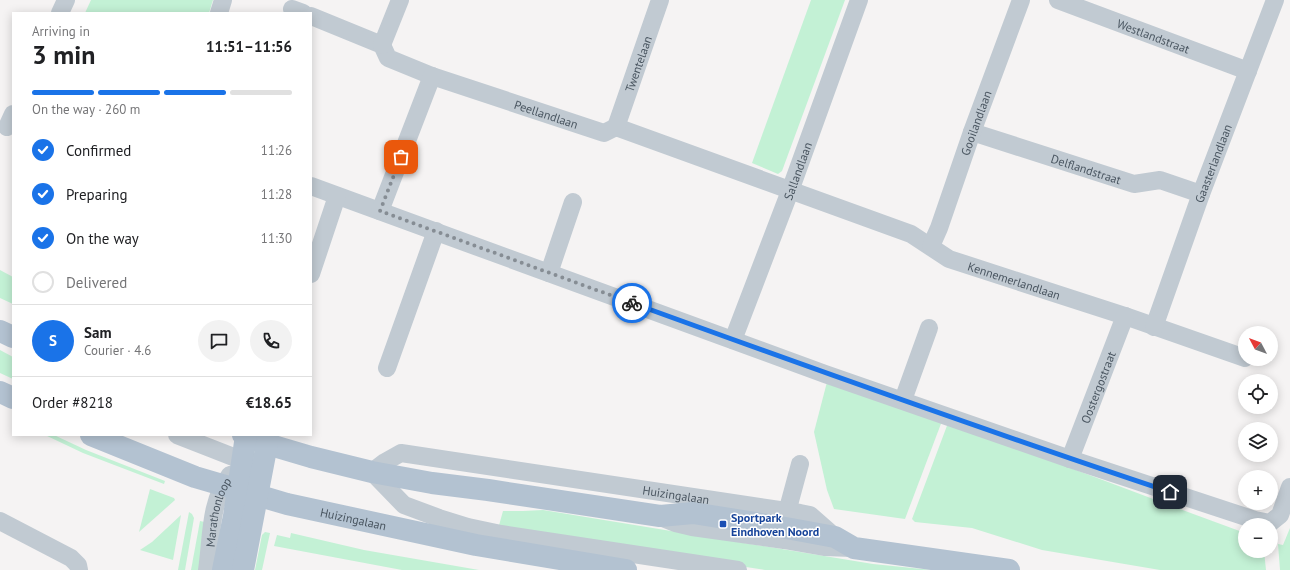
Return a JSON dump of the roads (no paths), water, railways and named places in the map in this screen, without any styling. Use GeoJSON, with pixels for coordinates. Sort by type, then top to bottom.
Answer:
{"type":"FeatureCollection","features":[{"type":"Feature","properties":{"kind":"main road"},"geometry":{"type":"LineString","coordinates":[[0,331],[12,337]]}},
{"type":"Feature","properties":{"kind":"main road"},"geometry":{"type":"LineString","coordinates":[[0,392],[12,398]]}},
{"type":"Feature","properties":{"kind":"main road","name":"Huizingalaan"},"geometry":{"type":"LineString","coordinates":[[93,436],[176,470],[239,491],[287,504],[476,545],[626,570]]}},
{"type":"Feature","properties":{"kind":"main road"},"geometry":{"type":"LineString","coordinates":[[243,570],[239,491],[241,460],[245,436]]}},
{"type":"Feature","properties":{"kind":"main road","name":"Huizingalaan"},"geometry":{"type":"LineString","coordinates":[[250,436],[268,440],[311,457],[372,472],[432,484],[488,490],[660,516],[693,513],[835,537],[854,548],[1009,570]]}},
{"type":"Feature","properties":{"kind":"main road"},"geometry":{"type":"LineString","coordinates":[[239,491],[268,440]]}},
{"type":"Feature","properties":{"kind":"main road","name":"Marathonloop"},"geometry":{"type":"LineString","coordinates":[[223,570],[239,491]]}},
{"type":"Feature","properties":{"kind":"street"},"geometry":{"type":"LineString","coordinates":[[60,12],[66,0]]}},
{"type":"Feature","properties":{"kind":"street"},"geometry":{"type":"LineString","coordinates":[[219,12],[224,0]]}},
{"type":"Feature","properties":{"kind":"street"},"geometry":{"type":"LineString","coordinates":[[312,16],[382,45],[400,0]]}},
{"type":"Feature","properties":{"kind":"street","name":"Twentelaan"},"geometry":{"type":"LineString","coordinates":[[616,127],[660,0]]}},
{"type":"Feature","properties":{"kind":"street","name":"Sallandlaan"},"geometry":{"type":"LineString","coordinates":[[733,340],[790,191],[859,0]]}},
{"type":"Feature","properties":{"kind":"street","name":"Gooilandlaan"},"geometry":{"type":"LineString","coordinates":[[931,246],[939,228],[972,132],[1021,0]]}},
{"type":"Feature","properties":{"kind":"street","name":"Gaasterlandlaan"},"geometry":{"type":"LineString","coordinates":[[1154,327],[1201,194],[1275,0]]}},
{"type":"Feature","properties":{"kind":"street","name":"Westlandstraat"},"geometry":{"type":"LineString","coordinates":[[1067,3],[1248,71]]}},
{"type":"Feature","properties":{"kind":"street","name":"Peellandlaan"},"geometry":{"type":"LineString","coordinates":[[382,45],[388,58],[432,76],[604,133],[616,127]]}},
{"type":"Feature","properties":{"kind":"street"},"geometry":{"type":"LineString","coordinates":[[380,211],[432,76]]}},
{"type":"Feature","properties":{"kind":"street"},"geometry":{"type":"LineString","coordinates":[[616,127],[790,191]]}},
{"type":"Feature","properties":{"kind":"street","name":"Delflandstraat"},"geometry":{"type":"LineString","coordinates":[[972,132],[1134,184],[1160,180],[1201,194]]}},
{"type":"Feature","properties":{"kind":"street"},"geometry":{"type":"LineString","coordinates":[[312,186],[733,340],[823,380],[903,400],[1070,459],[1255,520],[1270,523],[1280,515],[1290,487]]}},
{"type":"Feature","properties":{"kind":"street","name":"Kennemerlandlaan"},"geometry":{"type":"LineString","coordinates":[[790,191],[912,234],[949,259],[1125,316],[1238,355]]}},
{"type":"Feature","properties":{"kind":"street"},"geometry":{"type":"LineString","coordinates":[[312,267],[314,254],[337,196]]}},
{"type":"Feature","properties":{"kind":"street"},"geometry":{"type":"LineString","coordinates":[[549,273],[573,202]]}},
{"type":"Feature","properties":{"kind":"street"},"geometry":{"type":"LineString","coordinates":[[387,368],[436,231]]}},
{"type":"Feature","properties":{"kind":"street","name":"Oostergostraat"},"geometry":{"type":"LineString","coordinates":[[1070,459],[1125,316]]}},
{"type":"Feature","properties":{"kind":"street"},"geometry":{"type":"LineString","coordinates":[[903,400],[929,328]]}},
{"type":"Feature","properties":{"kind":"street"},"geometry":{"type":"LineString","coordinates":[[180,436],[241,460],[268,440]]}},
{"type":"Feature","properties":{"kind":"street","name":"Huizingalaan"},"geometry":{"type":"LineString","coordinates":[[372,472],[400,453],[810,515],[835,537]]}},
{"type":"Feature","properties":{"kind":"street"},"geometry":{"type":"LineString","coordinates":[[787,512],[800,464]]}},
{"type":"Feature","properties":{"kind":"street"},"geometry":{"type":"LineString","coordinates":[[372,472],[404,505],[468,527],[501,534],[738,570]]}},
{"type":"Feature","properties":{"kind":"street","name":"Marathonloop"},"geometry":{"type":"LineString","coordinates":[[207,570],[214,512],[239,491]]}},
{"type":"Feature","properties":{"kind":"street","name":"Huizingalaan"},"geometry":{"type":"LineString","coordinates":[[660,516],[675,523],[692,527],[824,547],[854,548]]}},
{"type":"Feature","properties":{"kind":"street"},"geometry":{"type":"LineString","coordinates":[[0,521],[71,558],[78,564],[79,570]]}},
{"type":"Feature","properties":{"kind":"place","name":"Sportpark Eindhoven Noord"},"geometry":{"type":"Point","coordinates":[723,524]}}]}
